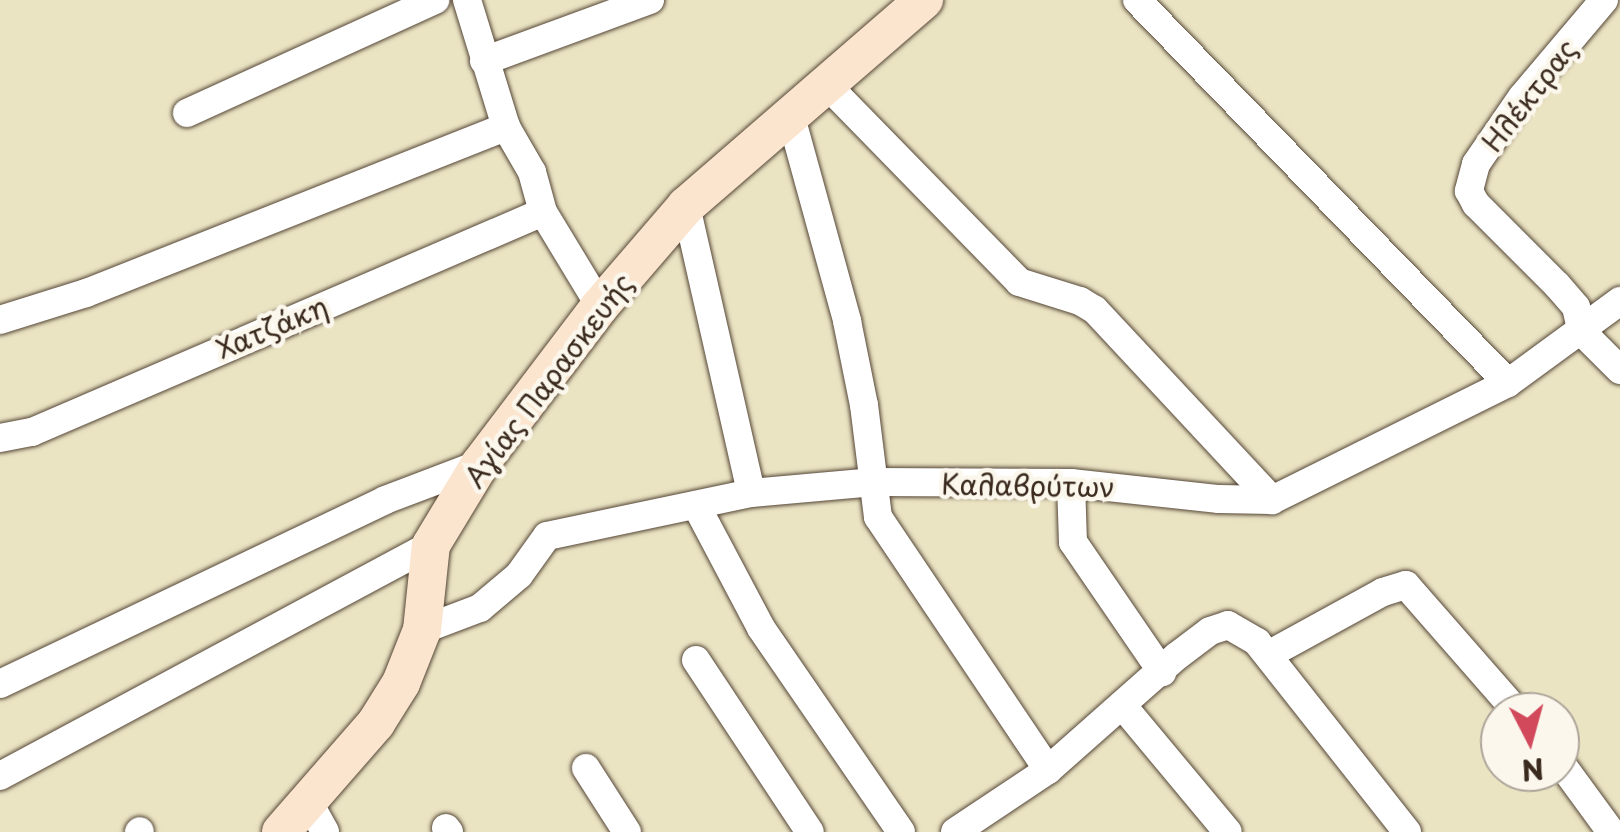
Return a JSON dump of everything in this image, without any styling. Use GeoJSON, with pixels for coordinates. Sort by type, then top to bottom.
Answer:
{"type":"FeatureCollection","features":[{"type":"Feature","properties":{"kind":"street"},"geometry":{"type":"LineString","coordinates":[[187,113],[435,0]]}},
{"type":"Feature","properties":{"kind":"street"},"geometry":{"type":"LineString","coordinates":[[467,0],[506,128],[532,172],[543,212],[600,306]]}},
{"type":"Feature","properties":{"kind":"street"},"geometry":{"type":"LineString","coordinates":[[484,61],[650,0]]}},
{"type":"Feature","properties":{"kind":"street","name":"Αγίας Παρασκευής"},"geometry":{"type":"LineString","coordinates":[[281,832],[316,816],[401,682],[422,630],[430,545],[480,464],[600,306],[686,206],[924,0]]}},
{"type":"Feature","properties":{"kind":"street"},"geometry":{"type":"LineString","coordinates":[[1137,0],[1508,383]]}},
{"type":"Feature","properties":{"kind":"street","name":"Ηλέκτρας"},"geometry":{"type":"LineString","coordinates":[[1582,332],[1576,307],[1516,239],[1476,204],[1469,191],[1476,164],[1514,108],[1604,0]]}},
{"type":"Feature","properties":{"kind":"street"},"geometry":{"type":"LineString","coordinates":[[826,85],[1020,282],[1080,301],[1095,310],[1272,500]]}},
{"type":"Feature","properties":{"kind":"street"},"geometry":{"type":"LineString","coordinates":[[791,117],[843,304],[878,517],[1048,770]]}},
{"type":"Feature","properties":{"kind":"street"},"geometry":{"type":"LineString","coordinates":[[0,320],[86,294],[506,128]]}},
{"type":"Feature","properties":{"kind":"street"},"geometry":{"type":"LineString","coordinates":[[686,206],[752,492]]}},
{"type":"Feature","properties":{"kind":"street","name":"Χατζάκη"},"geometry":{"type":"LineString","coordinates":[[0,438],[32,432],[543,212]]}},
{"type":"Feature","properties":{"kind":"street","name":"Καλαβρύτων"},"geometry":{"type":"LineString","coordinates":[[422,630],[480,608],[519,575],[547,536],[752,492],[875,482],[1072,483],[1218,500],[1272,500],[1508,383],[1620,302]]}},
{"type":"Feature","properties":{"kind":"street"},"geometry":{"type":"LineString","coordinates":[[1582,332],[1620,370]]}},
{"type":"Feature","properties":{"kind":"street"},"geometry":{"type":"LineString","coordinates":[[0,684],[385,500],[480,464]]}},
{"type":"Feature","properties":{"kind":"street"},"geometry":{"type":"LineString","coordinates":[[1072,483],[1074,542],[1162,672]]}},
{"type":"Feature","properties":{"kind":"street"},"geometry":{"type":"LineString","coordinates":[[696,505],[761,628],[901,832]]}},
{"type":"Feature","properties":{"kind":"street"},"geometry":{"type":"LineString","coordinates":[[0,776],[430,545]]}},
{"type":"Feature","properties":{"kind":"street"},"geometry":{"type":"LineString","coordinates":[[1268,656],[1383,592],[1406,584],[1500,692]]}},
{"type":"Feature","properties":{"kind":"street"},"geometry":{"type":"LineString","coordinates":[[955,832],[1048,770],[1210,632],[1228,625],[1249,635],[1268,656],[1406,832]]}},
{"type":"Feature","properties":{"kind":"street"},"geometry":{"type":"LineString","coordinates":[[696,660],[810,832]]}},
{"type":"Feature","properties":{"kind":"street"},"geometry":{"type":"LineString","coordinates":[[1122,705],[1228,832]]}},
{"type":"Feature","properties":{"kind":"street"},"geometry":{"type":"LineString","coordinates":[[586,768],[627,832]]}},
{"type":"Feature","properties":{"kind":"street"},"geometry":{"type":"LineString","coordinates":[[1580,788],[1608,825]]}}]}
